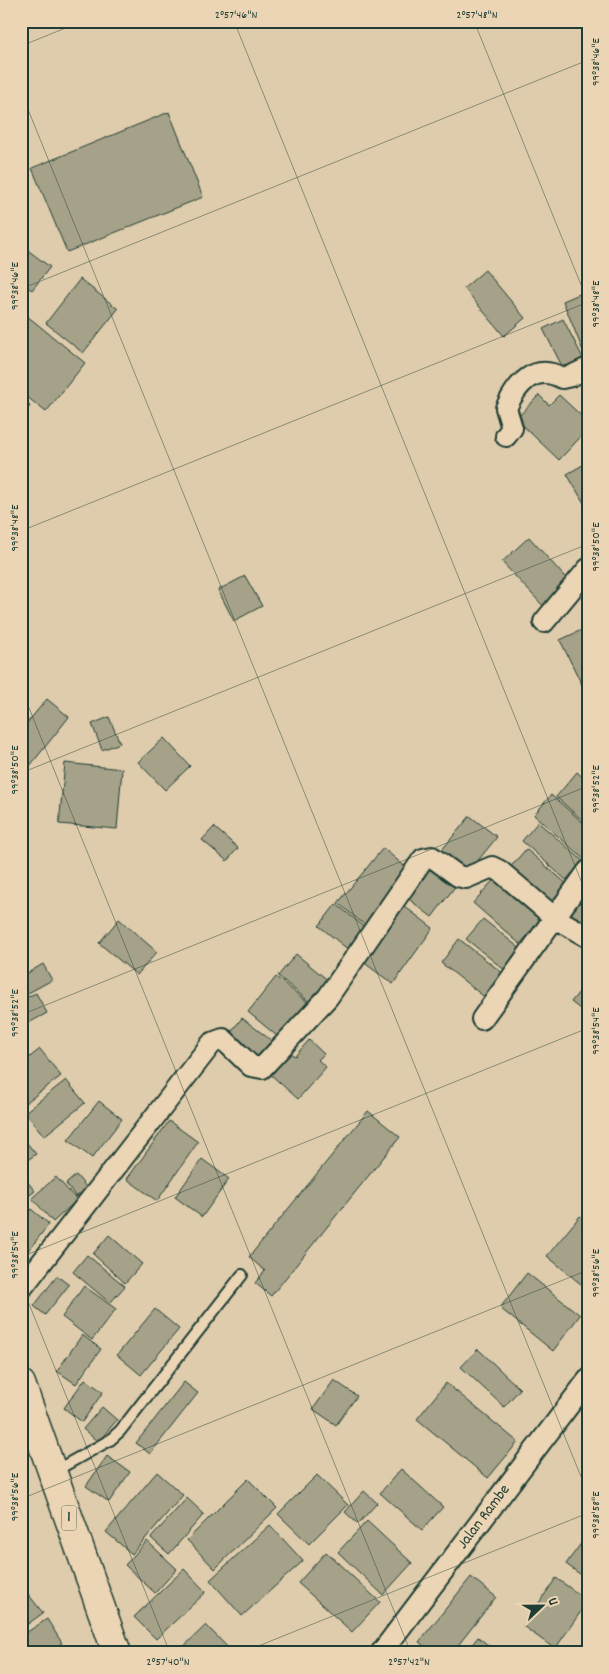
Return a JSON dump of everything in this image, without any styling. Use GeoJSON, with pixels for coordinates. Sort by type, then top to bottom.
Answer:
{"type":"FeatureCollection","features":[{"type":"Feature","properties":{"kind":"highway","name":"1"},"geometry":{"type":"LineString","coordinates":[[21,1384],[117,1653]]}},
{"type":"Feature","properties":{"kind":"street"},"geometry":{"type":"LineString","coordinates":[[506,436],[512,428],[506,408],[513,393],[524,380],[541,373],[553,374],[562,378],[588,368]]}},
{"type":"Feature","properties":{"kind":"street"},"geometry":{"type":"LineString","coordinates":[[544,622],[588,569]]}},
{"type":"Feature","properties":{"kind":"street"},"geometry":{"type":"LineString","coordinates":[[21,1289],[212,1042],[223,1040],[251,1066],[262,1068],[328,997],[423,859],[432,857],[458,876],[466,878],[492,868],[500,871],[555,918],[588,937]]}},
{"type":"Feature","properties":{"kind":"street"},"geometry":{"type":"LineString","coordinates":[[482,1019],[588,871]]}},
{"type":"Feature","properties":{"kind":"street","name":"Jalan Rambe"},"geometry":{"type":"LineString","coordinates":[[381,1653],[584,1392]]}},
{"type":"Feature","properties":{"kind":"lane"},"geometry":{"type":"LineString","coordinates":[[53,1472],[110,1440],[120,1431],[242,1275]]}},
{"type":"Feature","properties":{"kind":"building"},"geometry":{"type":"Polygon","coordinates":[[[169,112],[203,197],[67,252],[32,168],[169,112]]]}},
{"type":"Feature","properties":{"kind":"building"},"geometry":{"type":"Polygon","coordinates":[[[21,245],[50,267],[32,290],[21,282],[21,245]]]}},
{"type":"Feature","properties":{"kind":"building"},"geometry":{"type":"Polygon","coordinates":[[[485,270],[525,318],[504,336],[464,288],[485,270]]]}},
{"type":"Feature","properties":{"kind":"building"},"geometry":{"type":"Polygon","coordinates":[[[80,279],[118,309],[83,353],[46,323],[80,279]]]}},
{"type":"Feature","properties":{"kind":"building"},"geometry":{"type":"Polygon","coordinates":[[[582,293],[588,306],[588,349],[583,351],[563,301],[582,293]]]}},
{"type":"Feature","properties":{"kind":"building"},"geometry":{"type":"Polygon","coordinates":[[[21,311],[85,363],[46,412],[21,392],[21,311]]]}},
{"type":"Feature","properties":{"kind":"building"},"geometry":{"type":"Polygon","coordinates":[[[563,319],[583,358],[563,368],[543,329],[563,319]]]}},
{"type":"Feature","properties":{"kind":"building"},"geometry":{"type":"Polygon","coordinates":[[[539,395],[549,405],[559,395],[588,422],[588,429],[559,460],[516,419],[539,395]]]}},
{"type":"Feature","properties":{"kind":"building"},"geometry":{"type":"Polygon","coordinates":[[[21,399],[30,406],[21,418],[21,399]]]}},
{"type":"Feature","properties":{"kind":"building"},"geometry":{"type":"Polygon","coordinates":[[[588,462],[588,510],[567,474],[588,462]]]}},
{"type":"Feature","properties":{"kind":"building"},"geometry":{"type":"Polygon","coordinates":[[[529,537],[572,585],[546,609],[502,562],[529,537]]]}},
{"type":"Feature","properties":{"kind":"building"},"geometry":{"type":"Polygon","coordinates":[[[245,576],[262,606],[234,621],[218,590],[245,576]]]}},
{"type":"Feature","properties":{"kind":"building"},"geometry":{"type":"Polygon","coordinates":[[[588,627],[588,690],[585,691],[560,640],[588,627]]]}},
{"type":"Feature","properties":{"kind":"building"},"geometry":{"type":"Polygon","coordinates":[[[47,699],[69,717],[25,772],[21,769],[21,730],[47,699]]]}},
{"type":"Feature","properties":{"kind":"building"},"geometry":{"type":"Polygon","coordinates":[[[109,717],[120,743],[102,750],[92,724],[109,717]]]}},
{"type":"Feature","properties":{"kind":"building"},"geometry":{"type":"Polygon","coordinates":[[[164,738],[190,766],[165,790],[138,762],[164,738]]]}},
{"type":"Feature","properties":{"kind":"building"},"geometry":{"type":"Polygon","coordinates":[[[65,763],[122,769],[117,829],[59,824],[65,763]]]}},
{"type":"Feature","properties":{"kind":"building"},"geometry":{"type":"Polygon","coordinates":[[[577,772],[588,782],[588,825],[556,797],[577,772]]]}},
{"type":"Feature","properties":{"kind":"building"},"geometry":{"type":"Polygon","coordinates":[[[551,795],[588,827],[588,858],[585,860],[534,815],[551,795]]]}},
{"type":"Feature","properties":{"kind":"building"},"geometry":{"type":"Polygon","coordinates":[[[470,816],[497,837],[468,873],[441,851],[470,816]]]}},
{"type":"Feature","properties":{"kind":"building"},"geometry":{"type":"Polygon","coordinates":[[[538,822],[583,861],[566,880],[522,841],[538,822]]]}},
{"type":"Feature","properties":{"kind":"building"},"geometry":{"type":"Polygon","coordinates":[[[214,827],[238,848],[227,861],[202,840],[214,827]]]}},
{"type":"Feature","properties":{"kind":"building"},"geometry":{"type":"Polygon","coordinates":[[[383,848],[409,870],[365,925],[338,903],[383,848]]]}},
{"type":"Feature","properties":{"kind":"building"},"geometry":{"type":"Polygon","coordinates":[[[526,849],[568,885],[548,908],[507,871],[526,849]]]}},
{"type":"Feature","properties":{"kind":"building"},"geometry":{"type":"Polygon","coordinates":[[[431,864],[457,884],[432,917],[406,897],[431,864]]]}},
{"type":"Feature","properties":{"kind":"building"},"geometry":{"type":"Polygon","coordinates":[[[496,877],[543,918],[520,944],[473,903],[496,877]]]}},
{"type":"Feature","properties":{"kind":"building"},"geometry":{"type":"Polygon","coordinates":[[[588,893],[588,928],[570,914],[588,893]]]}},
{"type":"Feature","properties":{"kind":"building"},"geometry":{"type":"Polygon","coordinates":[[[400,903],[433,928],[393,984],[359,959],[400,903]]]}},
{"type":"Feature","properties":{"kind":"building"},"geometry":{"type":"Polygon","coordinates":[[[336,904],[367,929],[350,951],[319,926],[336,904]]]}},
{"type":"Feature","properties":{"kind":"building"},"geometry":{"type":"Polygon","coordinates":[[[119,919],[157,952],[137,975],[99,943],[119,919]]]}},
{"type":"Feature","properties":{"kind":"building"},"geometry":{"type":"Polygon","coordinates":[[[483,919],[523,951],[506,971],[466,939],[483,919]]]}},
{"type":"Feature","properties":{"kind":"building"},"geometry":{"type":"Polygon","coordinates":[[[459,939],[505,975],[487,999],[441,963],[459,939]]]}},
{"type":"Feature","properties":{"kind":"building"},"geometry":{"type":"Polygon","coordinates":[[[296,954],[330,982],[312,1004],[278,976],[296,954]]]}},
{"type":"Feature","properties":{"kind":"building"},"geometry":{"type":"Polygon","coordinates":[[[43,964],[52,980],[21,997],[21,977],[43,964]]]}},
{"type":"Feature","properties":{"kind":"building"},"geometry":{"type":"Polygon","coordinates":[[[276,977],[311,1005],[283,1041],[248,1012],[276,977]]]}},
{"type":"Feature","properties":{"kind":"building"},"geometry":{"type":"Polygon","coordinates":[[[588,981],[588,1015],[571,1002],[588,981]]]}},
{"type":"Feature","properties":{"kind":"building"},"geometry":{"type":"Polygon","coordinates":[[[36,993],[47,1013],[21,1027],[21,1000],[36,993]]]}},
{"type":"Feature","properties":{"kind":"building"},"geometry":{"type":"Polygon","coordinates":[[[242,1018],[276,1044],[261,1063],[227,1037],[242,1018]]]}},
{"type":"Feature","properties":{"kind":"building"},"geometry":{"type":"Polygon","coordinates":[[[309,1040],[324,1054],[318,1060],[326,1067],[298,1099],[270,1074],[289,1052],[295,1056],[309,1040]]]}},
{"type":"Feature","properties":{"kind":"building"},"geometry":{"type":"Polygon","coordinates":[[[40,1049],[61,1076],[24,1104],[21,1100],[21,1064],[40,1049]]]}},
{"type":"Feature","properties":{"kind":"building"},"geometry":{"type":"Polygon","coordinates":[[[66,1080],[85,1103],[44,1136],[25,1112],[66,1080]]]}},
{"type":"Feature","properties":{"kind":"building"},"geometry":{"type":"Polygon","coordinates":[[[99,1101],[122,1119],[92,1158],[68,1140],[99,1101]]]}},
{"type":"Feature","properties":{"kind":"building"},"geometry":{"type":"Polygon","coordinates":[[[368,1111],[400,1137],[271,1296],[255,1283],[265,1271],[249,1257],[368,1111]]]}},
{"type":"Feature","properties":{"kind":"building"},"geometry":{"type":"Polygon","coordinates":[[[169,1121],[198,1142],[157,1201],[127,1179],[169,1121]]]}},
{"type":"Feature","properties":{"kind":"building"},"geometry":{"type":"Polygon","coordinates":[[[21,1136],[36,1154],[21,1165],[21,1136]]]}},
{"type":"Feature","properties":{"kind":"building"},"geometry":{"type":"Polygon","coordinates":[[[202,1159],[229,1179],[202,1217],[175,1197],[202,1159]]]}},
{"type":"Feature","properties":{"kind":"building"},"geometry":{"type":"Polygon","coordinates":[[[21,1174],[35,1191],[21,1202],[21,1174]]]}},
{"type":"Feature","properties":{"kind":"building"},"geometry":{"type":"Polygon","coordinates":[[[76,1175],[87,1188],[76,1197],[66,1184],[76,1175]]]}},
{"type":"Feature","properties":{"kind":"building"},"geometry":{"type":"Polygon","coordinates":[[[56,1177],[77,1200],[53,1222],[32,1198],[56,1177]]]}},
{"type":"Feature","properties":{"kind":"building"},"geometry":{"type":"Polygon","coordinates":[[[31,1209],[49,1224],[28,1251],[21,1246],[21,1221],[31,1209]]]}},
{"type":"Feature","properties":{"kind":"building"},"geometry":{"type":"Polygon","coordinates":[[[580,1216],[588,1222],[588,1290],[547,1256],[580,1216]]]}},
{"type":"Feature","properties":{"kind":"building"},"geometry":{"type":"Polygon","coordinates":[[[109,1235],[142,1264],[125,1283],[93,1254],[109,1235]]]}},
{"type":"Feature","properties":{"kind":"building"},"geometry":{"type":"Polygon","coordinates":[[[87,1255],[125,1286],[110,1303],[73,1272],[87,1255]]]}},
{"type":"Feature","properties":{"kind":"building"},"geometry":{"type":"Polygon","coordinates":[[[527,1273],[580,1315],[553,1351],[500,1308],[527,1273]]]}},
{"type":"Feature","properties":{"kind":"building"},"geometry":{"type":"Polygon","coordinates":[[[57,1276],[69,1285],[45,1315],[34,1306],[57,1276]]]}},
{"type":"Feature","properties":{"kind":"building"},"geometry":{"type":"Polygon","coordinates":[[[84,1286],[116,1309],[92,1340],[62,1317],[84,1286]]]}},
{"type":"Feature","properties":{"kind":"building"},"geometry":{"type":"Polygon","coordinates":[[[155,1309],[179,1329],[141,1375],[117,1355],[155,1309]]]}},
{"type":"Feature","properties":{"kind":"building"},"geometry":{"type":"Polygon","coordinates":[[[82,1335],[101,1349],[76,1384],[57,1371],[82,1335]]]}},
{"type":"Feature","properties":{"kind":"building"},"geometry":{"type":"Polygon","coordinates":[[[478,1349],[520,1389],[504,1407],[461,1367],[478,1349]]]}},
{"type":"Feature","properties":{"kind":"building"},"geometry":{"type":"Polygon","coordinates":[[[85,1379],[103,1392],[82,1422],[64,1408],[85,1379]]]}},
{"type":"Feature","properties":{"kind":"building"},"geometry":{"type":"Polygon","coordinates":[[[334,1380],[357,1396],[336,1425],[313,1409],[334,1380]]]}},
{"type":"Feature","properties":{"kind":"building"},"geometry":{"type":"Polygon","coordinates":[[[184,1382],[198,1393],[150,1454],[136,1443],[184,1382]]]}},
{"type":"Feature","properties":{"kind":"building"},"geometry":{"type":"Polygon","coordinates":[[[446,1383],[518,1442],[488,1478],[417,1419],[446,1383]]]}},
{"type":"Feature","properties":{"kind":"building"},"geometry":{"type":"Polygon","coordinates":[[[102,1407],[117,1420],[98,1442],[83,1429],[102,1407]]]}},
{"type":"Feature","properties":{"kind":"building"},"geometry":{"type":"Polygon","coordinates":[[[107,1456],[130,1472],[109,1502],[86,1486],[107,1456]]]}},
{"type":"Feature","properties":{"kind":"building"},"geometry":{"type":"Polygon","coordinates":[[[401,1469],[443,1507],[422,1530],[380,1493],[401,1469]]]}},
{"type":"Feature","properties":{"kind":"building"},"geometry":{"type":"Polygon","coordinates":[[[157,1472],[183,1495],[132,1554],[106,1532],[157,1472]]]}},
{"type":"Feature","properties":{"kind":"building"},"geometry":{"type":"Polygon","coordinates":[[[317,1475],[348,1505],[309,1544],[278,1514],[317,1475]]]}},
{"type":"Feature","properties":{"kind":"building"},"geometry":{"type":"Polygon","coordinates":[[[248,1479],[277,1508],[215,1569],[187,1540],[248,1479]]]}},
{"type":"Feature","properties":{"kind":"building"},"geometry":{"type":"Polygon","coordinates":[[[364,1491],[377,1503],[358,1524],[345,1512],[364,1491]]]}},
{"type":"Feature","properties":{"kind":"building"},"geometry":{"type":"Polygon","coordinates":[[[187,1498],[204,1514],[169,1554],[151,1538],[187,1498]]]}},
{"type":"Feature","properties":{"kind":"building"},"geometry":{"type":"Polygon","coordinates":[[[367,1521],[412,1563],[383,1595],[338,1552],[367,1521]]]}},
{"type":"Feature","properties":{"kind":"building"},"geometry":{"type":"Polygon","coordinates":[[[270,1525],[303,1561],[242,1616],[210,1580],[270,1525]]]}},
{"type":"Feature","properties":{"kind":"building"},"geometry":{"type":"Polygon","coordinates":[[[588,1534],[588,1580],[566,1564],[588,1534]]]}},
{"type":"Feature","properties":{"kind":"building"},"geometry":{"type":"Polygon","coordinates":[[[147,1541],[177,1569],[155,1593],[125,1565],[147,1541]]]}},
{"type":"Feature","properties":{"kind":"building"},"geometry":{"type":"Polygon","coordinates":[[[326,1552],[380,1602],[352,1632],[298,1583],[326,1552]]]}},
{"type":"Feature","properties":{"kind":"building"},"geometry":{"type":"Polygon","coordinates":[[[184,1569],[206,1592],[156,1639],[134,1617],[184,1569]]]}},
{"type":"Feature","properties":{"kind":"building"},"geometry":{"type":"Polygon","coordinates":[[[471,1577],[496,1597],[452,1653],[433,1653],[419,1642],[471,1577]]]}},
{"type":"Feature","properties":{"kind":"building"},"geometry":{"type":"Polygon","coordinates":[[[556,1578],[588,1601],[555,1649],[523,1626],[556,1578]]]}},
{"type":"Feature","properties":{"kind":"building"},"geometry":{"type":"Polygon","coordinates":[[[21,1585],[43,1613],[21,1629],[21,1585]]]}},
{"type":"Feature","properties":{"kind":"building"},"geometry":{"type":"Polygon","coordinates":[[[47,1619],[62,1643],[46,1653],[21,1653],[21,1636],[47,1619]]]}},
{"type":"Feature","properties":{"kind":"building"},"geometry":{"type":"Polygon","coordinates":[[[206,1625],[233,1653],[177,1653],[206,1625]]]}},
{"type":"Feature","properties":{"kind":"building"},"geometry":{"type":"Polygon","coordinates":[[[478,1637],[498,1653],[469,1653],[467,1651],[478,1637]]]}}]}
